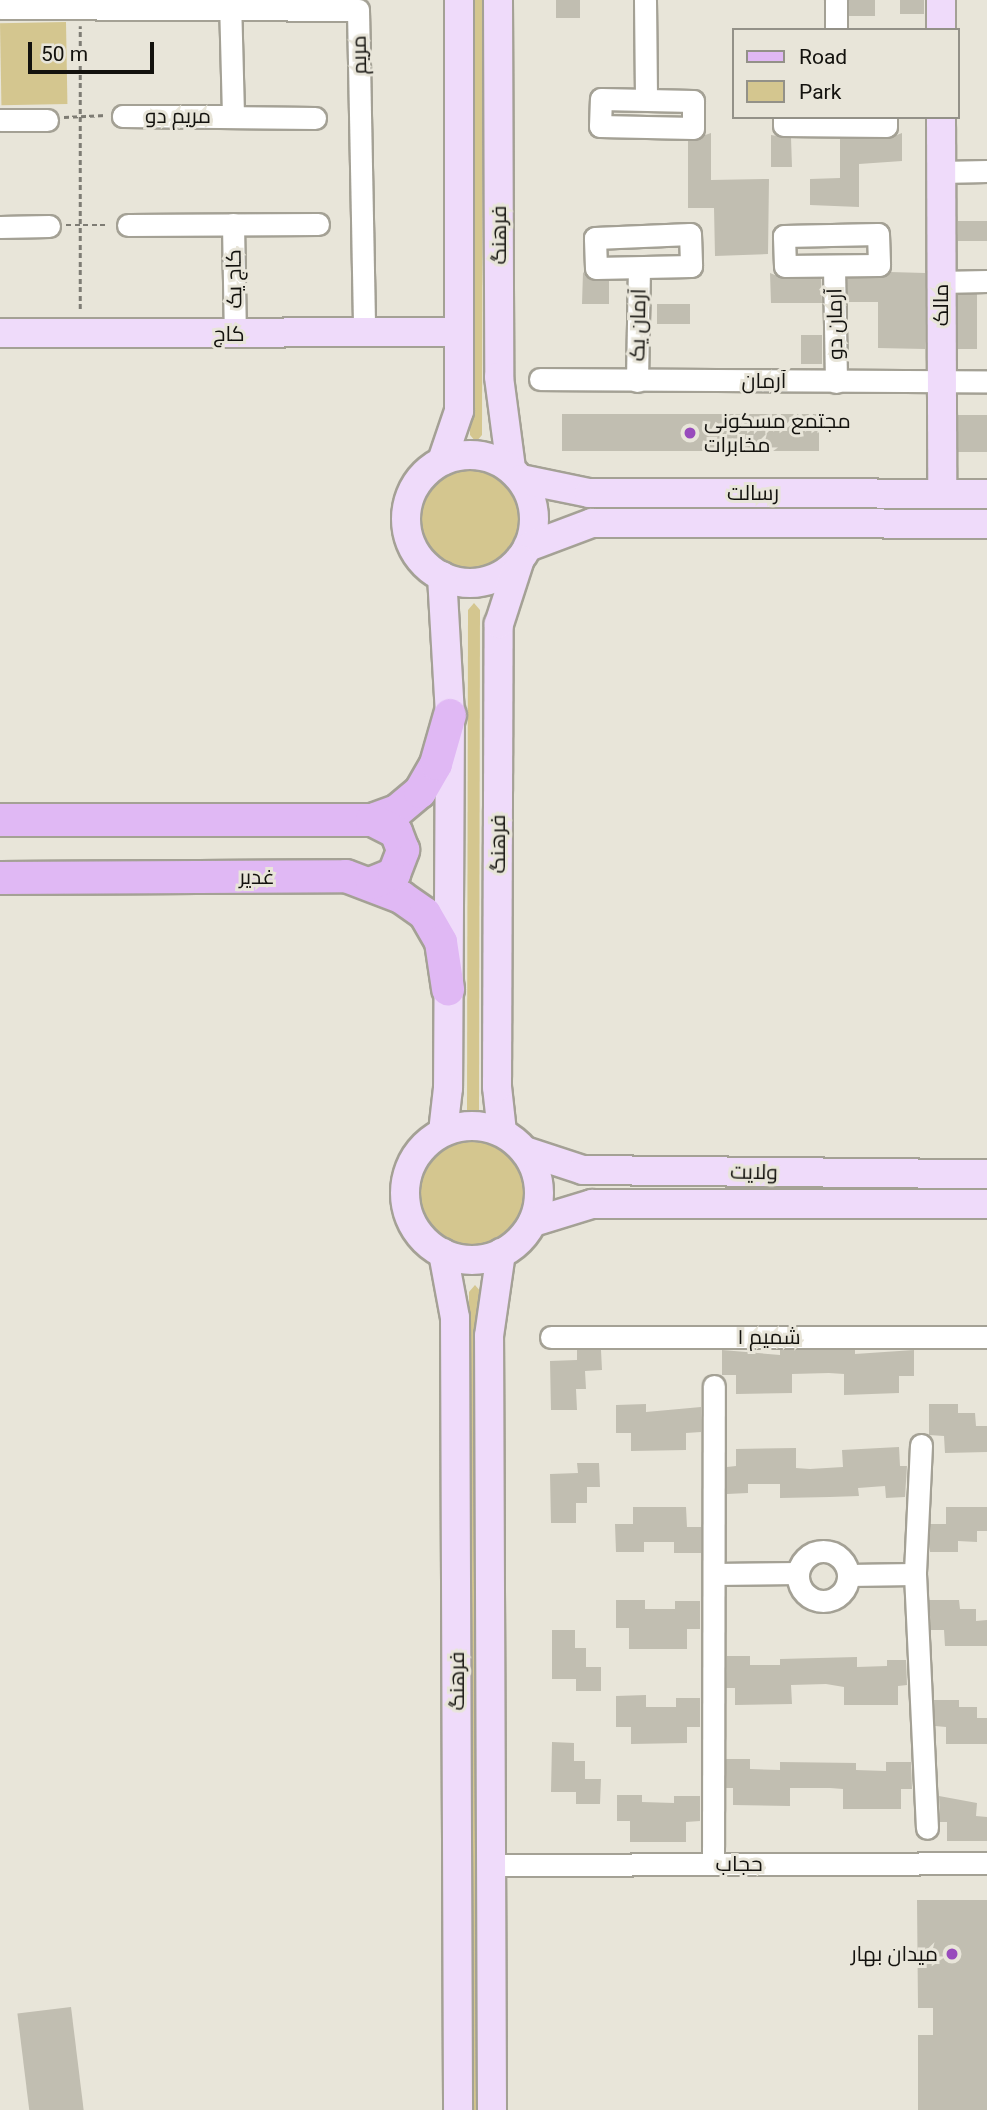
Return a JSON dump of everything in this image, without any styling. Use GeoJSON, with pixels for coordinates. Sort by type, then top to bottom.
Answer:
{"type":"FeatureCollection","features":[{"type":"Feature","properties":{"kind":"main road","name":"فرهنگ"},"geometry":{"type":"LineString","coordinates":[[442,461],[459,411],[459,0]]}},
{"type":"Feature","properties":{"kind":"main road","name":"فرهنگ"},"geometry":{"type":"LineString","coordinates":[[498,0],[499,377],[516,474]]}},
{"type":"Feature","properties":{"kind":"main road"},"geometry":{"type":"LineString","coordinates":[[941,0],[941,28]]}},
{"type":"Feature","properties":{"kind":"main road","name":"مالک"},"geometry":{"type":"LineString","coordinates":[[941,119],[942,494]]}},
{"type":"Feature","properties":{"kind":"main road","name":"کاج"},"geometry":{"type":"LineString","coordinates":[[0,333],[458,332]]}},
{"type":"Feature","properties":{"kind":"main road"},"geometry":{"type":"LineString","coordinates":[[477,455],[516,474],[534,519],[524,553],[484,581],[442,576],[419,558],[405,519],[416,485],[442,461],[477,455]]}},
{"type":"Feature","properties":{"kind":"main road","name":"رسالت"},"geometry":{"type":"LineString","coordinates":[[516,474],[589,493],[987,494]]}},
{"type":"Feature","properties":{"kind":"main road","name":"رسالت"},"geometry":{"type":"LineString","coordinates":[[524,553],[592,523],[987,524]]}},
{"type":"Feature","properties":{"kind":"main road","name":"فرهنگ"},"geometry":{"type":"LineString","coordinates":[[502,1132],[497,1087],[499,624],[524,553]]}},
{"type":"Feature","properties":{"kind":"main road"},"geometry":{"type":"LineString","coordinates":[[442,576],[450,715],[448,989],[443,1132]]}},
{"type":"Feature","properties":{"kind":"main road"},"geometry":{"type":"LineString","coordinates":[[0,820],[372,820],[397,811],[420,792],[436,764],[450,715]]}},
{"type":"Feature","properties":{"kind":"main road"},"geometry":{"type":"LineString","coordinates":[[372,820],[396,832],[403,850],[394,874],[372,883]]}},
{"type":"Feature","properties":{"kind":"main road","name":"غدیر"},"geometry":{"type":"LineString","coordinates":[[0,878],[345,876],[372,883],[407,901],[434,927],[441,942],[448,989]]}},
{"type":"Feature","properties":{"kind":"main road"},"geometry":{"type":"LineString","coordinates":[[472,1126],[502,1132],[525,1151],[533,1164],[540,1193],[533,1222],[514,1245],[501,1253],[472,1260],[443,1253],[411,1222],[405,1193],[406,1178],[419,1151],[443,1132],[472,1126]]}},
{"type":"Feature","properties":{"kind":"main road","name":"ولایت"},"geometry":{"type":"LineString","coordinates":[[525,1151],[583,1170],[987,1174]]}},
{"type":"Feature","properties":{"kind":"main road","name":"ولایت"},"geometry":{"type":"LineString","coordinates":[[533,1222],[592,1204],[987,1204]]}},
{"type":"Feature","properties":{"kind":"main road","name":"فرهنگ"},"geometry":{"type":"LineString","coordinates":[[443,1253],[455,1318],[458,2110]]}},
{"type":"Feature","properties":{"kind":"main road","name":"فرهنگ"},"geometry":{"type":"LineString","coordinates":[[492,2110],[489,1336],[501,1253]]}},
{"type":"Feature","properties":{"kind":"street"},"geometry":{"type":"LineString","coordinates":[[645,0],[646,99]]}},
{"type":"Feature","properties":{"kind":"street"},"geometry":{"type":"LineString","coordinates":[[836,0],[836,28]]}},
{"type":"Feature","properties":{"kind":"street","name":"مریم"},"geometry":{"type":"LineString","coordinates":[[0,8],[230,5],[358,10],[364,332]]}},
{"type":"Feature","properties":{"kind":"street","name":"مریم دو"},"geometry":{"type":"LineString","coordinates":[[123,116],[233,116],[230,5]]}},
{"type":"Feature","properties":{"kind":"street","name":"مریم دو"},"geometry":{"type":"LineString","coordinates":[[123,116],[314,118]]}},
{"type":"Feature","properties":{"kind":"street"},"geometry":{"type":"LineString","coordinates":[[785,119],[784,125],[886,126],[886,119]]}},
{"type":"Feature","properties":{"kind":"street"},"geometry":{"type":"LineString","coordinates":[[0,120],[47,120]]}},
{"type":"Feature","properties":{"kind":"street"},"geometry":{"type":"LineString","coordinates":[[940,172],[987,171]]}},
{"type":"Feature","properties":{"kind":"street","name":"کاج یک"},"geometry":{"type":"LineString","coordinates":[[233,224],[235,334]]}},
{"type":"Feature","properties":{"kind":"street","name":"کاج یک"},"geometry":{"type":"LineString","coordinates":[[128,225],[318,224]]}},
{"type":"Feature","properties":{"kind":"street"},"geometry":{"type":"LineString","coordinates":[[0,226],[49,226]]}},
{"type":"Feature","properties":{"kind":"street","name":"آرمان دو"},"geometry":{"type":"LineString","coordinates":[[834,267],[836,382]]}},
{"type":"Feature","properties":{"kind":"street","name":"آرمان یک"},"geometry":{"type":"LineString","coordinates":[[637,381],[639,268]]}},
{"type":"Feature","properties":{"kind":"street"},"geometry":{"type":"LineString","coordinates":[[940,282],[987,281]]}},
{"type":"Feature","properties":{"kind":"street","name":"آرمان"},"geometry":{"type":"LineString","coordinates":[[540,379],[987,381]]}},
{"type":"Feature","properties":{"kind":"street","name":"شمیم ۱"},"geometry":{"type":"LineString","coordinates":[[551,1337],[987,1337]]}},
{"type":"Feature","properties":{"kind":"street"},"geometry":{"type":"LineString","coordinates":[[713,1864],[714,1386]]}},
{"type":"Feature","properties":{"kind":"street"},"geometry":{"type":"LineString","coordinates":[[921,1444],[915,1574],[927,1828]]}},
{"type":"Feature","properties":{"kind":"street"},"geometry":{"type":"LineString","coordinates":[[823,1550],[835,1554],[848,1575],[842,1591],[817,1600],[802,1590],[798,1573],[811,1553],[823,1550]]}},
{"type":"Feature","properties":{"kind":"street"},"geometry":{"type":"LineString","coordinates":[[714,1574],[798,1573]]}},
{"type":"Feature","properties":{"kind":"street"},"geometry":{"type":"LineString","coordinates":[[848,1575],[915,1574]]}},
{"type":"Feature","properties":{"kind":"street","name":"حجاب"},"geometry":{"type":"LineString","coordinates":[[491,1865],[987,1863]]}},
{"type":"Feature","properties":{"kind":"path"},"geometry":{"type":"LineString","coordinates":[[80,8],[80,334]]}},
{"type":"Feature","properties":{"kind":"path"},"geometry":{"type":"LineString","coordinates":[[47,120],[80,114],[123,116]]}},
{"type":"Feature","properties":{"kind":"path"},"geometry":{"type":"LineString","coordinates":[[49,226],[128,225]]}},
{"type":"Feature","properties":{"kind":"green space"},"geometry":{"type":"Polygon","coordinates":[[[471,0],[483,0],[482,435],[476,442],[470,435],[471,0]]]}},
{"type":"Feature","properties":{"kind":"green space"},"geometry":{"type":"Polygon","coordinates":[[[66,22],[67,104],[1,105],[0,23],[66,22]]]}},
{"type":"Feature","properties":{"kind":"green space"},"geometry":{"type":"Polygon","coordinates":[[[471,465],[491,469],[508,480],[519,497],[523,517],[519,537],[508,554],[491,565],[471,569],[451,565],[434,554],[423,537],[419,517],[423,497],[434,480],[451,469],[471,465]]]}},
{"type":"Feature","properties":{"kind":"green space"},"geometry":{"type":"Polygon","coordinates":[[[474,603],[480,610],[479,1112],[473,1119],[467,1112],[468,610],[474,603]]]}},
{"type":"Feature","properties":{"kind":"green space"},"geometry":{"type":"Polygon","coordinates":[[[472,1142],[492,1146],[509,1157],[520,1174],[524,1194],[520,1214],[509,1231],[492,1242],[472,1246],[452,1242],[435,1231],[424,1214],[420,1194],[424,1174],[435,1157],[452,1146],[472,1142]]]}},
{"type":"Feature","properties":{"kind":"green space"},"geometry":{"type":"Polygon","coordinates":[[[475,1285],[481,1292],[480,2110],[467,2110],[469,1292],[475,1285]]]}},
{"type":"Feature","properties":{"kind":"building"},"geometry":{"type":"Polygon","coordinates":[[[556,0],[580,0],[580,18],[556,18],[556,0]]]}},
{"type":"Feature","properties":{"kind":"building"},"geometry":{"type":"Polygon","coordinates":[[[849,0],[875,0],[875,16],[849,16],[849,0]]]}},
{"type":"Feature","properties":{"kind":"building"},"geometry":{"type":"Polygon","coordinates":[[[900,0],[924,0],[924,14],[900,14],[900,0]]]}},
{"type":"Feature","properties":{"kind":"building"},"geometry":{"type":"Polygon","coordinates":[[[711,133],[711,180],[769,179],[768,254],[715,256],[714,208],[688,208],[688,141],[711,133]]]}},
{"type":"Feature","properties":{"kind":"building"},"geometry":{"type":"Polygon","coordinates":[[[902,133],[902,161],[859,164],[859,207],[810,205],[810,179],[840,178],[840,139],[886,139],[902,133]]]}},
{"type":"Feature","properties":{"kind":"building"},"geometry":{"type":"Polygon","coordinates":[[[771,135],[791,138],[792,167],[771,167],[771,135]]]}},
{"type":"Feature","properties":{"kind":"building"},"geometry":{"type":"Polygon","coordinates":[[[958,221],[987,221],[987,241],[958,241],[958,221]]]}},
{"type":"Feature","properties":{"kind":"building"},"geometry":{"type":"Polygon","coordinates":[[[583,272],[590,280],[609,281],[609,304],[582,304],[583,272]]]}},
{"type":"Feature","properties":{"kind":"building"},"geometry":{"type":"Polygon","coordinates":[[[890,272],[925,273],[925,349],[878,348],[878,302],[848,302],[847,278],[879,278],[890,272]]]}},
{"type":"Feature","properties":{"kind":"building"},"geometry":{"type":"Polygon","coordinates":[[[770,273],[785,279],[821,279],[822,303],[771,303],[770,273]]]}},
{"type":"Feature","properties":{"kind":"building"},"geometry":{"type":"Polygon","coordinates":[[[958,294],[977,294],[977,349],[958,349],[958,294]]]}},
{"type":"Feature","properties":{"kind":"building"},"geometry":{"type":"Polygon","coordinates":[[[657,304],[690,304],[690,324],[657,324],[657,304]]]}},
{"type":"Feature","properties":{"kind":"building"},"geometry":{"type":"Polygon","coordinates":[[[801,335],[822,335],[822,364],[801,364],[801,335]]]}},
{"type":"Feature","properties":{"kind":"building","name":"مجتمع مسکونی مخابرات"},"geometry":{"type":"Polygon","coordinates":[[[562,414],[819,414],[819,451],[562,451],[562,414]]]}},
{"type":"Feature","properties":{"kind":"building"},"geometry":{"type":"Polygon","coordinates":[[[958,415],[987,415],[987,452],[958,452],[958,415]]]}},
{"type":"Feature","properties":{"kind":"building"},"geometry":{"type":"Polygon","coordinates":[[[577,1350],[601,1350],[602,1370],[585,1371],[586,1389],[576,1389],[577,1410],[551,1410],[550,1361],[577,1360],[577,1350]]]}},
{"type":"Feature","properties":{"kind":"building"},"geometry":{"type":"Polygon","coordinates":[[[722,1350],[780,1355],[780,1350],[855,1350],[855,1354],[914,1350],[914,1376],[899,1376],[899,1393],[844,1395],[844,1374],[829,1373],[792,1374],[792,1393],[736,1394],[736,1375],[722,1375],[722,1350]]]}},
{"type":"Feature","properties":{"kind":"building"},"geometry":{"type":"Polygon","coordinates":[[[646,1404],[646,1412],[701,1407],[701,1432],[686,1433],[686,1450],[631,1451],[631,1433],[616,1433],[616,1405],[646,1404]]]}},
{"type":"Feature","properties":{"kind":"building"},"geometry":{"type":"Polygon","coordinates":[[[929,1404],[958,1404],[958,1413],[975,1413],[976,1426],[987,1426],[987,1452],[945,1453],[944,1436],[929,1435],[929,1404]]]}},
{"type":"Feature","properties":{"kind":"building"},"geometry":{"type":"Polygon","coordinates":[[[899,1447],[900,1466],[907,1466],[905,1497],[886,1498],[885,1486],[858,1488],[859,1496],[780,1498],[780,1484],[748,1484],[748,1493],[727,1494],[727,1467],[736,1466],[736,1449],[796,1448],[796,1468],[810,1469],[843,1467],[842,1450],[899,1447]]]}},
{"type":"Feature","properties":{"kind":"building"},"geometry":{"type":"Polygon","coordinates":[[[577,1463],[599,1463],[600,1487],[587,1487],[587,1503],[576,1503],[576,1523],[551,1523],[550,1474],[578,1473],[577,1463]]]}},
{"type":"Feature","properties":{"kind":"building"},"geometry":{"type":"Polygon","coordinates":[[[633,1507],[686,1507],[687,1527],[701,1527],[701,1553],[674,1553],[674,1542],[644,1542],[644,1552],[616,1552],[615,1524],[633,1524],[633,1507]]]}},
{"type":"Feature","properties":{"kind":"building"},"geometry":{"type":"Polygon","coordinates":[[[946,1507],[987,1507],[987,1531],[977,1531],[977,1542],[958,1541],[958,1552],[930,1552],[930,1524],[946,1524],[946,1507]]]}},
{"type":"Feature","properties":{"kind":"building"},"geometry":{"type":"Polygon","coordinates":[[[616,1600],[645,1600],[645,1609],[675,1609],[675,1601],[700,1601],[700,1629],[687,1629],[687,1649],[629,1649],[629,1628],[616,1628],[616,1600]]]}},
{"type":"Feature","properties":{"kind":"building"},"geometry":{"type":"Polygon","coordinates":[[[929,1600],[959,1600],[960,1609],[976,1609],[976,1621],[987,1620],[987,1646],[945,1646],[944,1630],[931,1630],[929,1600]]]}},
{"type":"Feature","properties":{"kind":"building"},"geometry":{"type":"Polygon","coordinates":[[[552,1630],[575,1630],[575,1648],[586,1648],[586,1667],[601,1667],[601,1691],[576,1691],[576,1679],[552,1679],[552,1630]]]}},
{"type":"Feature","properties":{"kind":"building"},"geometry":{"type":"Polygon","coordinates":[[[727,1656],[750,1656],[750,1665],[780,1665],[780,1659],[857,1657],[857,1667],[887,1666],[887,1660],[906,1660],[907,1685],[898,1686],[898,1705],[844,1705],[844,1687],[826,1684],[791,1685],[792,1704],[735,1705],[735,1688],[726,1688],[727,1656]]]}},
{"type":"Feature","properties":{"kind":"building"},"geometry":{"type":"Polygon","coordinates":[[[646,1695],[646,1707],[676,1707],[676,1698],[700,1698],[700,1727],[687,1727],[687,1743],[631,1744],[631,1727],[616,1727],[616,1696],[646,1695]]]}},
{"type":"Feature","properties":{"kind":"building"},"geometry":{"type":"Polygon","coordinates":[[[934,1700],[959,1700],[959,1707],[977,1707],[977,1718],[987,1718],[987,1744],[946,1744],[946,1727],[935,1726],[934,1700]]]}},
{"type":"Feature","properties":{"kind":"building"},"geometry":{"type":"Polygon","coordinates":[[[552,1742],[574,1743],[574,1761],[585,1761],[585,1779],[601,1779],[600,1804],[576,1804],[576,1792],[551,1792],[552,1742]]]}},
{"type":"Feature","properties":{"kind":"building"},"geometry":{"type":"Polygon","coordinates":[[[726,1759],[750,1759],[750,1769],[780,1770],[780,1762],[856,1763],[856,1770],[886,1771],[886,1762],[911,1762],[912,1789],[901,1789],[901,1809],[843,1809],[843,1789],[830,1788],[790,1788],[790,1806],[733,1805],[733,1788],[726,1788],[726,1759]]]}},
{"type":"Feature","properties":{"kind":"building"},"geometry":{"type":"Polygon","coordinates":[[[617,1795],[642,1795],[642,1802],[674,1803],[674,1796],[700,1796],[700,1821],[686,1822],[686,1842],[630,1842],[630,1821],[617,1821],[617,1795]]]}},
{"type":"Feature","properties":{"kind":"building"},"geometry":{"type":"Polygon","coordinates":[[[939,1796],[977,1803],[976,1816],[987,1817],[987,1841],[947,1841],[947,1822],[940,1822],[939,1796]]]}},
{"type":"Feature","properties":{"kind":"building","name":"میدان بهار"},"geometry":{"type":"Polygon","coordinates":[[[917,1900],[987,1900],[987,2110],[918,2110],[918,2035],[933,2035],[933,2008],[918,2008],[917,1900]]]}},
{"type":"Feature","properties":{"kind":"building"},"geometry":{"type":"Polygon","coordinates":[[[71,2007],[84,2110],[29,2110],[17,2014],[71,2007]]]}},
{"type":"Feature","properties":{"kind":"place","name":"مجتمع مسکونی مخابرات"},"geometry":{"type":"Point","coordinates":[690,433]}},
{"type":"Feature","properties":{"kind":"place","name":"میدان بهار"},"geometry":{"type":"Point","coordinates":[952,1954]}}]}
